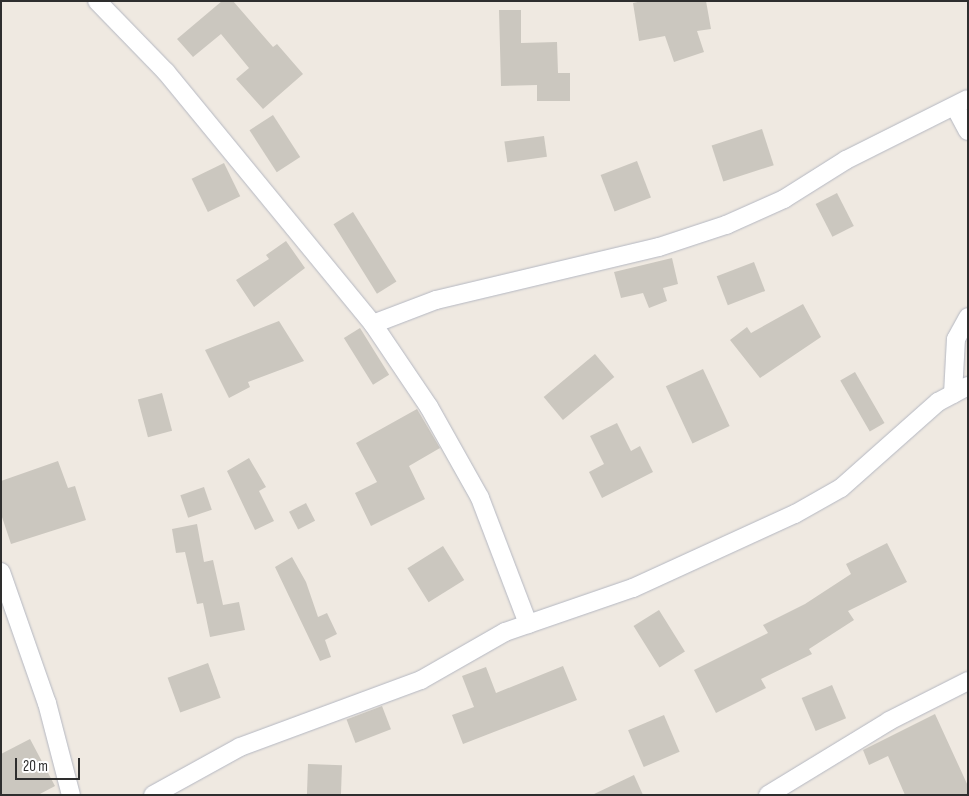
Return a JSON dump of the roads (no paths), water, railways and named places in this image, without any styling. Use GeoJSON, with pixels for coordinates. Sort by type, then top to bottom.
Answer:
{"type":"FeatureCollection","features":[{"type":"Feature","properties":{"kind":"street"},"geometry":{"type":"LineString","coordinates":[[97,1],[166,72],[373,324],[429,407],[480,498],[528,624]]}},
{"type":"Feature","properties":{"kind":"street"},"geometry":{"type":"LineString","coordinates":[[373,324],[436,300],[659,247],[726,225],[784,199],[846,160],[961,103],[968,131]]}},
{"type":"Feature","properties":{"kind":"street"},"geometry":{"type":"LineString","coordinates":[[153,795],[240,747],[421,680],[498,636],[633,588],[795,514],[841,488],[938,402],[960,390],[956,338],[968,317]]}},
{"type":"Feature","properties":{"kind":"street"},"geometry":{"type":"LineString","coordinates":[[1,572],[47,702],[71,795]]}},
{"type":"Feature","properties":{"kind":"street"},"geometry":{"type":"LineString","coordinates":[[768,795],[890,722],[968,681]]}}]}
